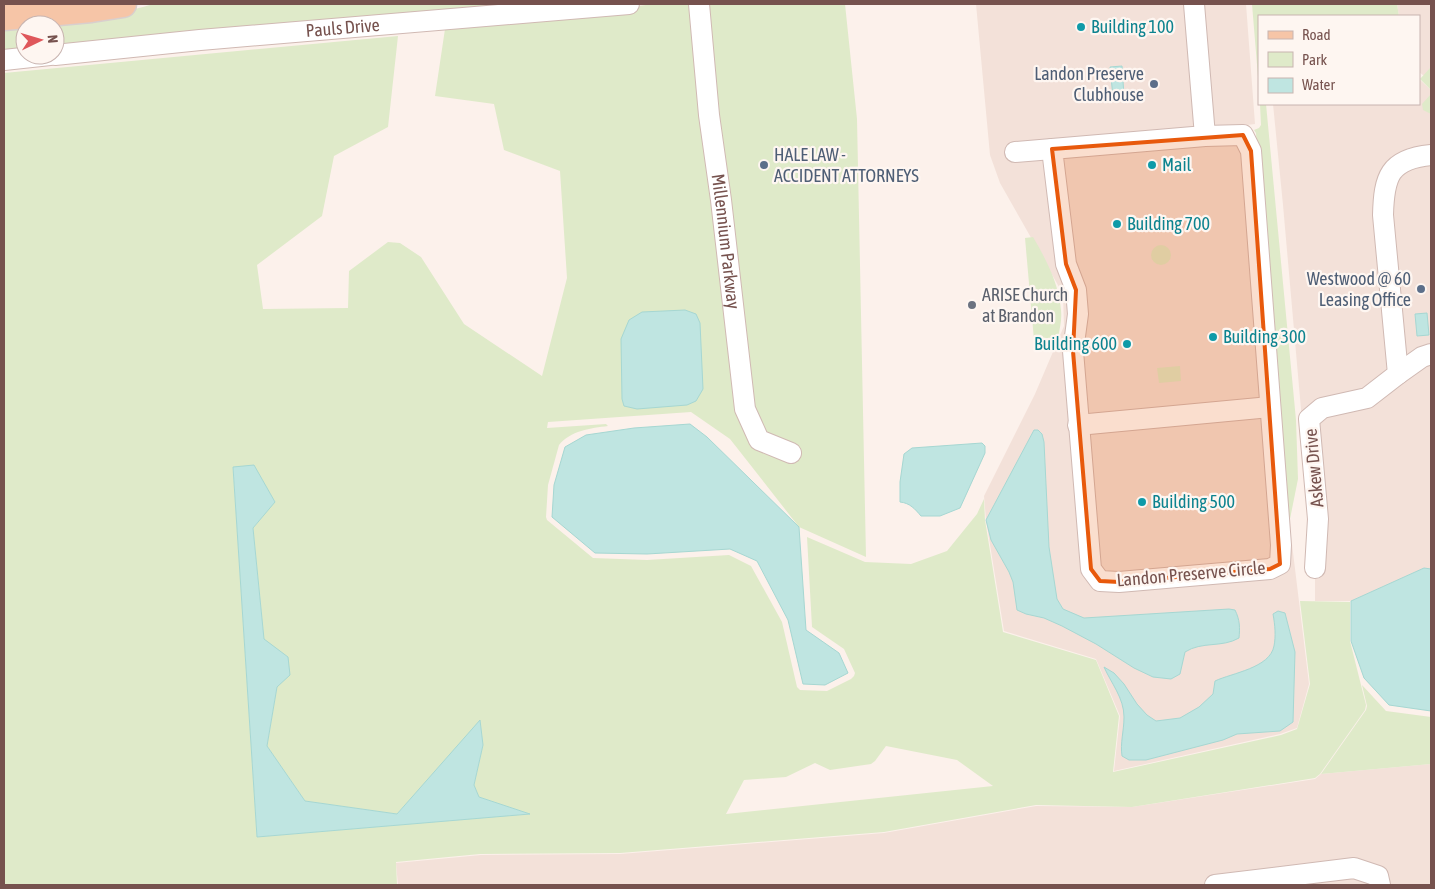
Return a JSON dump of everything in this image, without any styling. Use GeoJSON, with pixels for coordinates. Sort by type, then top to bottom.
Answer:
{"type":"FeatureCollection","features":[{"type":"Feature","properties":{"kind":"main road"},"geometry":{"type":"LineString","coordinates":[[4,17],[92,9],[122,4]]}},
{"type":"Feature","properties":{"kind":"street","name":"Pauls Drive"},"geometry":{"type":"LineString","coordinates":[[65,53],[553,7],[630,4]]}},
{"type":"Feature","properties":{"kind":"street","name":"Millennium Parkway"},"geometry":{"type":"LineString","coordinates":[[699,4],[709,116],[721,200],[745,409],[759,440],[791,453]]}},
{"type":"Feature","properties":{"kind":"street"},"geometry":{"type":"LineString","coordinates":[[1194,4],[1205,136]]}},
{"type":"Feature","properties":{"kind":"street","name":"Landon Preserve Circle"},"geometry":{"type":"LineString","coordinates":[[1015,152],[1205,136],[1243,135],[1251,150],[1281,545],[1280,564],[1270,569],[1119,582],[1100,581],[1091,569],[1073,351],[1078,314],[1076,290],[1066,264],[1052,149]]}},
{"type":"Feature","properties":{"kind":"street"},"geometry":{"type":"LineString","coordinates":[[1431,155],[1415,156],[1402,162],[1388,177],[1384,193],[1383,215],[1398,374],[1422,357],[1431,354]]}},
{"type":"Feature","properties":{"kind":"street","name":"Askew Drive"},"geometry":{"type":"LineString","coordinates":[[1315,568],[1318,519],[1310,419],[1322,408],[1367,398],[1398,374]]}},
{"type":"Feature","properties":{"kind":"street"},"geometry":{"type":"LineString","coordinates":[[1078,425],[1270,407]]}},
{"type":"Feature","properties":{"kind":"street"},"geometry":{"type":"LineString","coordinates":[[1215,885],[1354,868],[1378,876],[1380,885]]}},
{"type":"Feature","properties":{"kind":"highlighted area"},"geometry":{"type":"Polygon","coordinates":[[[1243,135],[1251,151],[1280,564],[1270,569],[1119,582],[1100,581],[1091,569],[1073,351],[1076,290],[1066,264],[1052,149],[1243,135]]]}},
{"type":"Feature","properties":{"kind":"shaded area"},"geometry":{"type":"Polygon","coordinates":[[[976,4],[1246,4],[1255,124],[1247,125],[1251,151],[1281,545],[1292,544],[1309,684],[1297,728],[1280,734],[1114,771],[1120,716],[1096,659],[1004,631],[986,520],[984,496],[1035,394],[1064,326],[1063,294],[1000,183],[990,155],[976,4]]]}},
{"type":"Feature","properties":{"kind":"shaded area"},"geometry":{"type":"Polygon","coordinates":[[[1397,4],[1431,4],[1431,81],[1420,73],[1420,15],[1399,15],[1397,4]]]}},
{"type":"Feature","properties":{"kind":"shaded area"},"geometry":{"type":"Polygon","coordinates":[[[1420,80],[1431,90],[1431,569],[1424,568],[1351,601],[1315,601],[1315,568],[1273,105],[1420,105],[1420,80]]]}},
{"type":"Feature","properties":{"kind":"shaded area"},"geometry":{"type":"Polygon","coordinates":[[[1431,764],[1431,885],[1389,885],[1385,874],[1210,880],[1204,885],[398,885],[396,863],[481,855],[620,854],[884,833],[1036,806],[1132,807],[1315,779],[1321,774],[1431,764]]]}},
{"type":"Feature","properties":{"kind":"shaded area"},"geometry":{"type":"Polygon","coordinates":[[[1353,875],[1371,882],[1372,885],[1270,885],[1353,875]]]}},
{"type":"Feature","properties":{"kind":"green space"},"geometry":{"type":"Polygon","coordinates":[[[153,4],[509,4],[65,46],[65,20],[135,9],[153,4]]]}},
{"type":"Feature","properties":{"kind":"green space"},"geometry":{"type":"Polygon","coordinates":[[[653,4],[845,4],[857,119],[866,557],[799,527],[730,439],[691,412],[548,422],[547,428],[606,424],[608,426],[575,433],[559,445],[548,485],[547,520],[593,558],[647,560],[729,555],[751,566],[782,622],[797,687],[800,690],[827,691],[851,679],[855,673],[844,649],[812,627],[807,537],[865,562],[911,564],[947,551],[977,514],[984,499],[985,520],[1003,632],[1096,660],[1119,716],[1113,772],[1281,735],[1297,729],[1310,684],[1300,601],[1350,602],[1350,641],[1366,705],[1365,710],[1320,774],[1315,778],[1132,807],[1036,805],[884,832],[620,853],[480,854],[396,862],[397,885],[4,885],[4,73],[398,36],[388,127],[334,156],[322,216],[257,265],[263,309],[348,308],[349,271],[388,242],[400,243],[421,257],[464,324],[542,376],[567,278],[560,171],[504,150],[494,104],[435,96],[445,29],[653,4]],[[233,467],[257,837],[528,814],[479,797],[474,785],[483,745],[480,721],[397,814],[305,801],[267,746],[277,687],[288,657],[264,640],[253,528],[275,501],[233,467]],[[886,746],[871,764],[830,770],[815,763],[786,777],[744,780],[726,814],[993,786],[957,760],[886,746]]]}},
{"type":"Feature","properties":{"kind":"green space"},"geometry":{"type":"Polygon","coordinates":[[[1252,4],[1397,4],[1399,15],[1258,15],[1258,77],[1252,4]]]}},
{"type":"Feature","properties":{"kind":"green space"},"geometry":{"type":"Polygon","coordinates":[[[15,25],[15,50],[4,51],[4,26],[15,25]]]}},
{"type":"Feature","properties":{"kind":"green space"},"geometry":{"type":"Polygon","coordinates":[[[1431,67],[1431,90],[1420,79],[1431,67]]]}},
{"type":"Feature","properties":{"kind":"green space"},"geometry":{"type":"Polygon","coordinates":[[[1431,94],[1431,114],[1423,110],[1422,104],[1431,94]]]}},
{"type":"Feature","properties":{"kind":"green space"},"geometry":{"type":"Polygon","coordinates":[[[1260,105],[1266,105],[1296,420],[1298,479],[1288,529],[1256,133],[1254,130],[1261,125],[1260,105]]]}},
{"type":"Feature","properties":{"kind":"green space"},"geometry":{"type":"Polygon","coordinates":[[[1033,237],[1047,263],[1058,291],[1061,323],[1058,337],[1034,340],[1025,238],[1033,237]]]}},
{"type":"Feature","properties":{"kind":"green space"},"geometry":{"type":"Polygon","coordinates":[[[1161,245],[1168,248],[1171,255],[1168,262],[1161,265],[1154,262],[1151,255],[1154,248],[1161,245]]]}},
{"type":"Feature","properties":{"kind":"green space"},"geometry":{"type":"Polygon","coordinates":[[[1180,366],[1181,381],[1159,383],[1157,368],[1180,366]]]}},
{"type":"Feature","properties":{"kind":"green space"},"geometry":{"type":"Polygon","coordinates":[[[1362,685],[1386,711],[1431,717],[1431,764],[1321,774],[1366,710],[1367,706],[1362,685]]]}},
{"type":"Feature","properties":{"kind":"water"},"geometry":{"type":"Polygon","coordinates":[[[1122,66],[1124,96],[1113,97],[1110,67],[1122,66]]]}},
{"type":"Feature","properties":{"kind":"water"},"geometry":{"type":"Polygon","coordinates":[[[685,310],[696,314],[700,323],[703,389],[696,401],[687,405],[637,409],[624,406],[622,399],[621,339],[629,320],[642,312],[685,310]]]}},
{"type":"Feature","properties":{"kind":"water"},"geometry":{"type":"Polygon","coordinates":[[[1427,313],[1429,335],[1417,336],[1415,314],[1427,313]]]}},
{"type":"Feature","properties":{"kind":"water"},"geometry":{"type":"Polygon","coordinates":[[[690,424],[707,437],[799,527],[806,630],[839,653],[848,673],[825,685],[803,684],[788,620],[757,561],[730,549],[647,554],[595,553],[552,517],[554,485],[565,447],[586,435],[634,428],[690,424]]]}},
{"type":"Feature","properties":{"kind":"water"},"geometry":{"type":"Polygon","coordinates":[[[1034,430],[1038,430],[1042,434],[1044,442],[1049,547],[1057,599],[1063,609],[1084,618],[1229,609],[1235,610],[1238,617],[1239,638],[1226,643],[1205,645],[1185,652],[1180,674],[1171,679],[1153,677],[1062,626],[1044,618],[1017,610],[1013,582],[991,540],[986,520],[1034,430]]]}},
{"type":"Feature","properties":{"kind":"water"},"geometry":{"type":"Polygon","coordinates":[[[982,443],[985,446],[985,453],[960,508],[940,516],[921,516],[909,505],[900,502],[900,482],[904,454],[912,448],[982,443]]]}},
{"type":"Feature","properties":{"kind":"water"},"geometry":{"type":"Polygon","coordinates":[[[254,465],[275,502],[253,528],[264,639],[288,657],[290,675],[277,687],[267,746],[305,801],[397,814],[480,720],[483,745],[474,785],[479,797],[530,814],[257,837],[233,467],[254,465]]]}},
{"type":"Feature","properties":{"kind":"water"},"geometry":{"type":"Polygon","coordinates":[[[1424,568],[1431,569],[1431,711],[1389,705],[1364,678],[1351,641],[1351,601],[1424,568]]]}},
{"type":"Feature","properties":{"kind":"water"},"geometry":{"type":"Polygon","coordinates":[[[1278,611],[1285,613],[1295,652],[1293,722],[1280,731],[1237,734],[1223,740],[1146,760],[1129,760],[1122,756],[1121,746],[1124,722],[1122,703],[1104,667],[1114,673],[1124,684],[1147,715],[1156,721],[1180,718],[1199,707],[1213,694],[1215,681],[1249,669],[1265,660],[1274,646],[1273,614],[1278,611]]]}},
{"type":"Feature","properties":{"kind":"place","name":"Building 100"},"geometry":{"type":"Point","coordinates":[1081,27]}},
{"type":"Feature","properties":{"kind":"place","name":"Landon Preserve Clubhouse"},"geometry":{"type":"Point","coordinates":[1154,84]}},
{"type":"Feature","properties":{"kind":"place","name":"HALE LAW - ACCIDENT ATTORNEYS"},"geometry":{"type":"Point","coordinates":[764,165]}},
{"type":"Feature","properties":{"kind":"place","name":"Mail"},"geometry":{"type":"Point","coordinates":[1152,165]}},
{"type":"Feature","properties":{"kind":"place","name":"Building 700"},"geometry":{"type":"Point","coordinates":[1117,224]}},
{"type":"Feature","properties":{"kind":"place","name":"Westwood @ 60 Leasing Office"},"geometry":{"type":"Point","coordinates":[1421,289]}},
{"type":"Feature","properties":{"kind":"place","name":"ARISE Church at Brandon"},"geometry":{"type":"Point","coordinates":[972,305]}},
{"type":"Feature","properties":{"kind":"place","name":"Building 300"},"geometry":{"type":"Point","coordinates":[1213,337]}},
{"type":"Feature","properties":{"kind":"place","name":"Building 600"},"geometry":{"type":"Point","coordinates":[1127,344]}},
{"type":"Feature","properties":{"kind":"place","name":"Building 500"},"geometry":{"type":"Point","coordinates":[1142,502]}}]}
